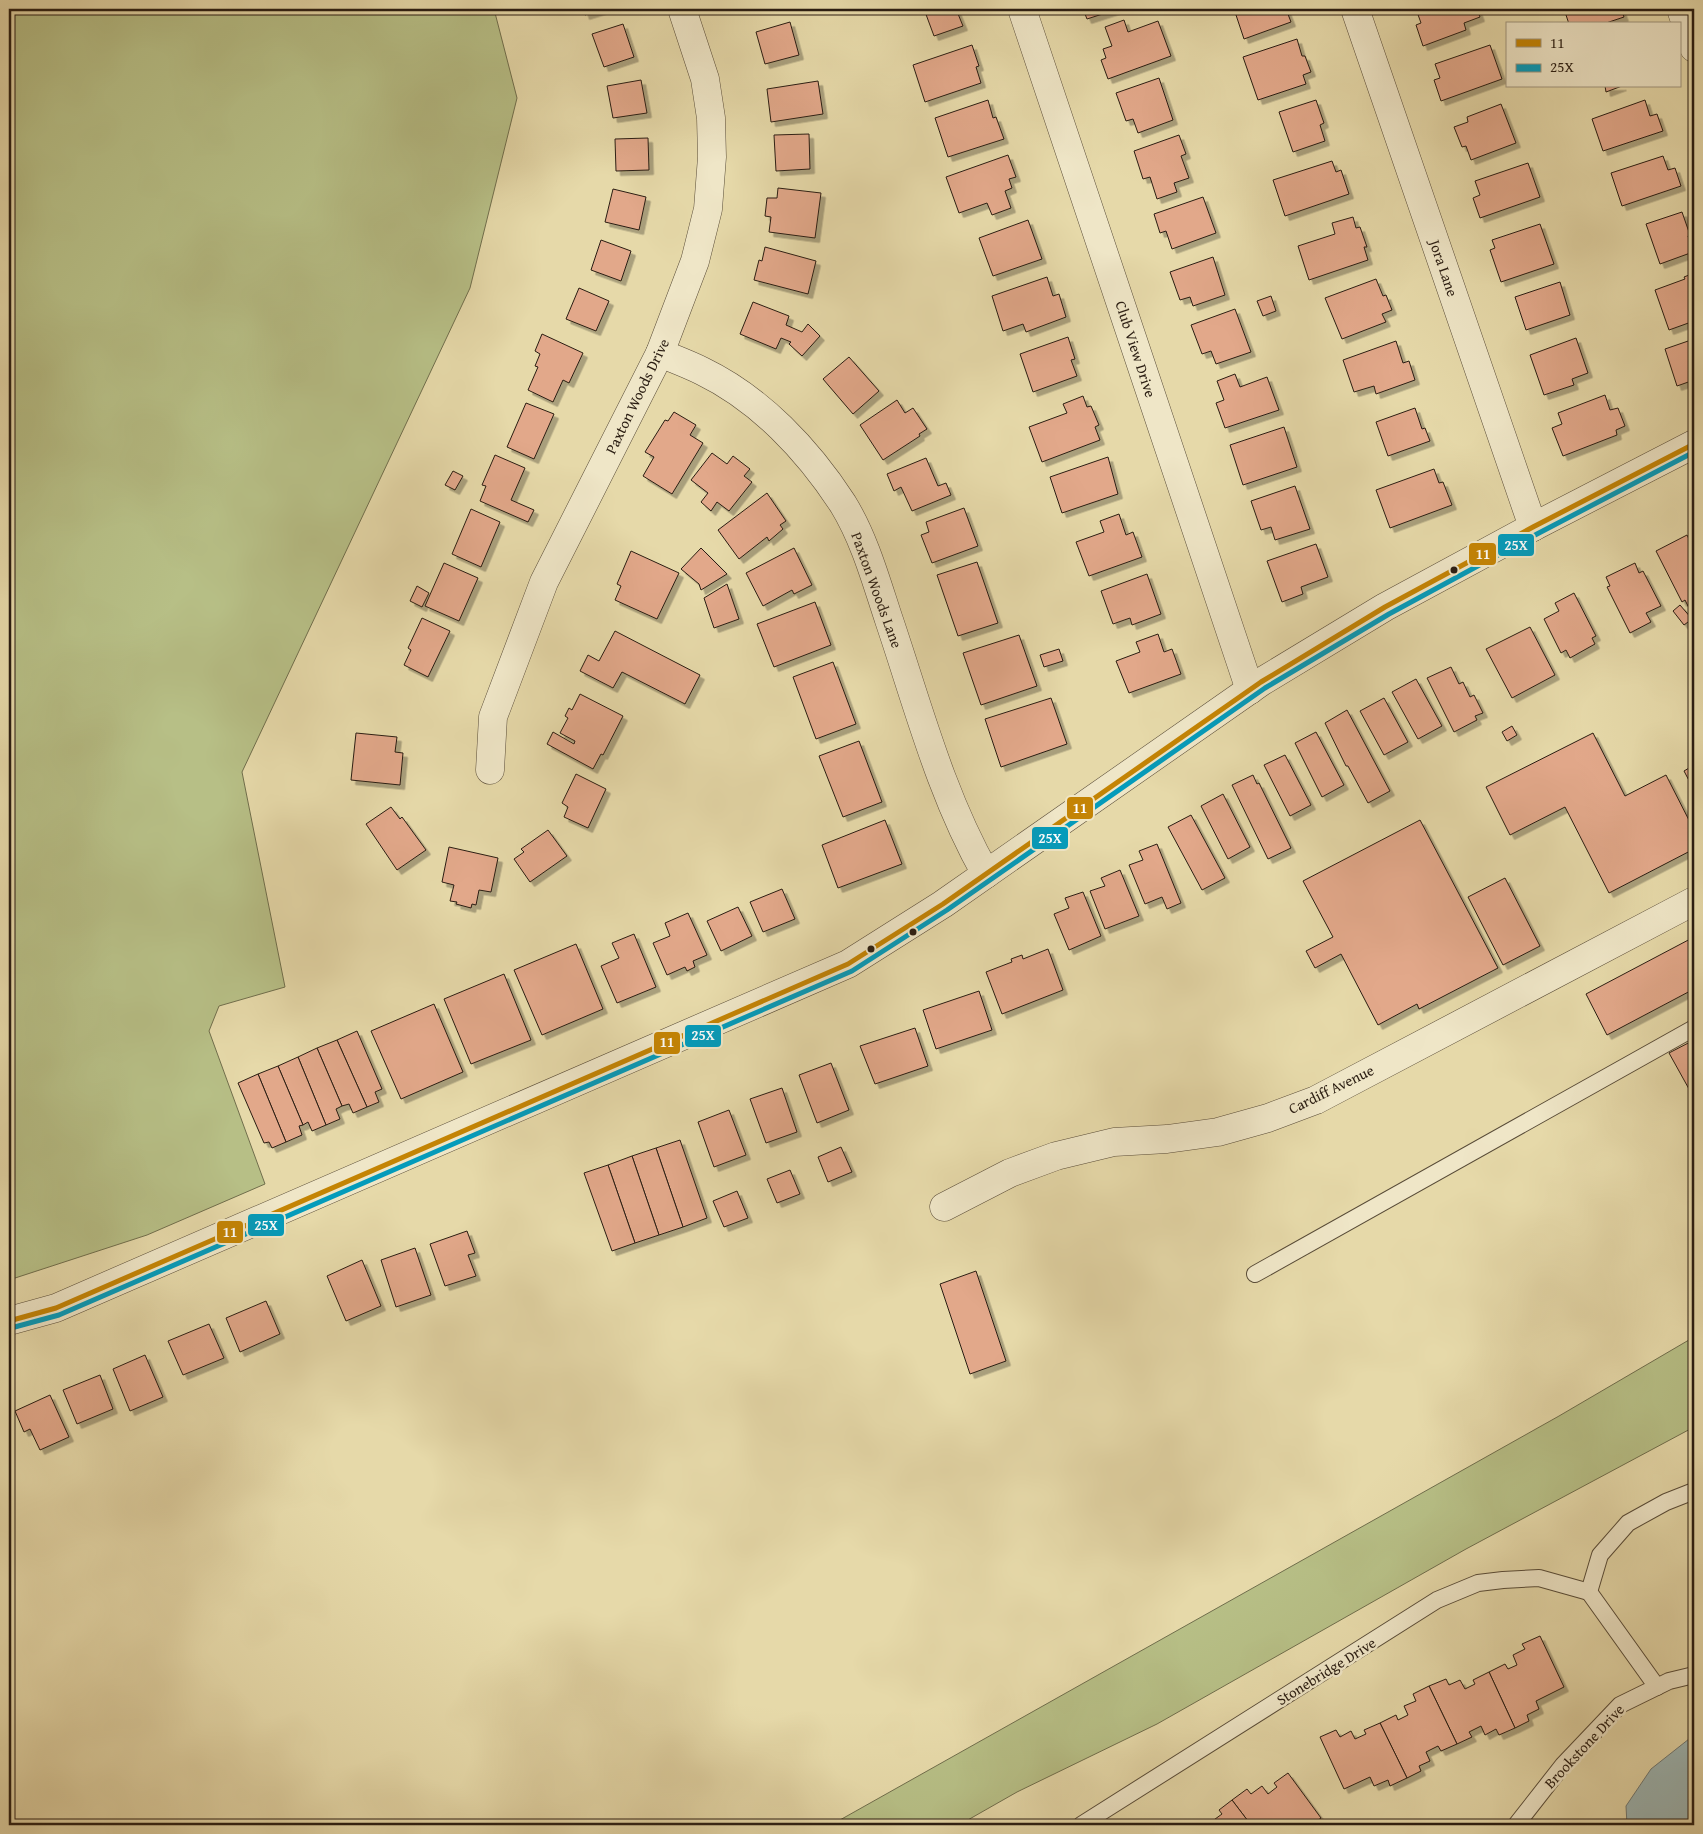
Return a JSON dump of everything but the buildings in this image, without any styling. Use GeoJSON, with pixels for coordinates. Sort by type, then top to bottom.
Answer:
{"type":"FeatureCollection","features":[{"type":"Feature","properties":{"kind":"street","name":"Paxton Woods Drive"},"geometry":{"type":"LineString","coordinates":[[490,770],[493,717],[544,582],[660,353],[696,261],[708,209],[712,157],[711,118],[705,79],[682,9]]}},
{"type":"Feature","properties":{"kind":"street","name":"Club View Drive"},"geometry":{"type":"LineString","coordinates":[[1022,9],[1250,690]]}},
{"type":"Feature","properties":{"kind":"street","name":"Jora Lane"},"geometry":{"type":"LineString","coordinates":[[1355,9],[1533,527]]}},
{"type":"Feature","properties":{"kind":"street"},"geometry":{"type":"LineString","coordinates":[[1681,9],[1694,48]]}},
{"type":"Feature","properties":{"kind":"street","name":"Paxton Woods Lane"},"geometry":{"type":"LineString","coordinates":[[660,353],[703,371],[733,389],[780,426],[814,464],[844,506],[866,552],[949,800],[986,874]]}},
{"type":"Feature","properties":{"kind":"street"},"geometry":{"type":"LineString","coordinates":[[9,1321],[56,1308],[848,964],[943,904],[1250,690],[1385,608],[1533,527],[1694,444]]}},
{"type":"Feature","properties":{"kind":"street","name":"Cardiff Avenue"},"geometry":{"type":"LineString","coordinates":[[944,1207],[1010,1173],[1056,1156],[1114,1142],[1166,1139],[1218,1132],[1268,1118],[1316,1100],[1694,901]]}},
{"type":"Feature","properties":{"kind":"lane"},"geometry":{"type":"LineString","coordinates":[[1255,1274],[1694,1028]]}},
{"type":"Feature","properties":{"kind":"lane"},"geometry":{"type":"LineString","coordinates":[[1657,1687],[1589,1592],[1600,1555],[1628,1523],[1666,1502],[1694,1491]]}},
{"type":"Feature","properties":{"kind":"lane","name":"Stonebridge Drive"},"geometry":{"type":"LineString","coordinates":[[1082,1825],[1437,1600],[1478,1583],[1539,1578],[1589,1592]]}},
{"type":"Feature","properties":{"kind":"lane","name":"Brookstone Drive"},"geometry":{"type":"LineString","coordinates":[[1516,1825],[1563,1765],[1620,1705],[1668,1681],[1694,1675]]}},
{"type":"Feature","properties":{"kind":"green space"},"geometry":{"type":"Polygon","coordinates":[[[9,9],[494,9],[517,98],[470,288],[242,772],[285,987],[219,1006],[209,1031],[265,1184],[147,1235],[9,1280],[9,9]]]}},
{"type":"Feature","properties":{"kind":"green space"},"geometry":{"type":"Polygon","coordinates":[[[1694,1337],[1694,1427],[1466,1549],[1157,1724],[1017,1792],[959,1825],[831,1825],[1559,1416],[1694,1337]]]}},
{"type":"Feature","properties":{"kind":"water"},"geometry":{"type":"Polygon","coordinates":[[[1694,1735],[1694,1825],[1627,1825],[1626,1806],[1651,1769],[1694,1735]]]}},
{"type":"Feature","properties":{"kind":"transit line","name":"11"},"geometry":{"type":"LineString","coordinates":[[9,1321],[56,1308],[848,964],[943,904],[1261,682],[1385,607],[1533,527],[1694,444]]}},
{"type":"Feature","properties":{"kind":"transit line","name":"25X"},"geometry":{"type":"LineString","coordinates":[[11,1328],[59,1315],[852,971],[947,910],[1265,688],[1389,614],[1694,452]]}}]}
